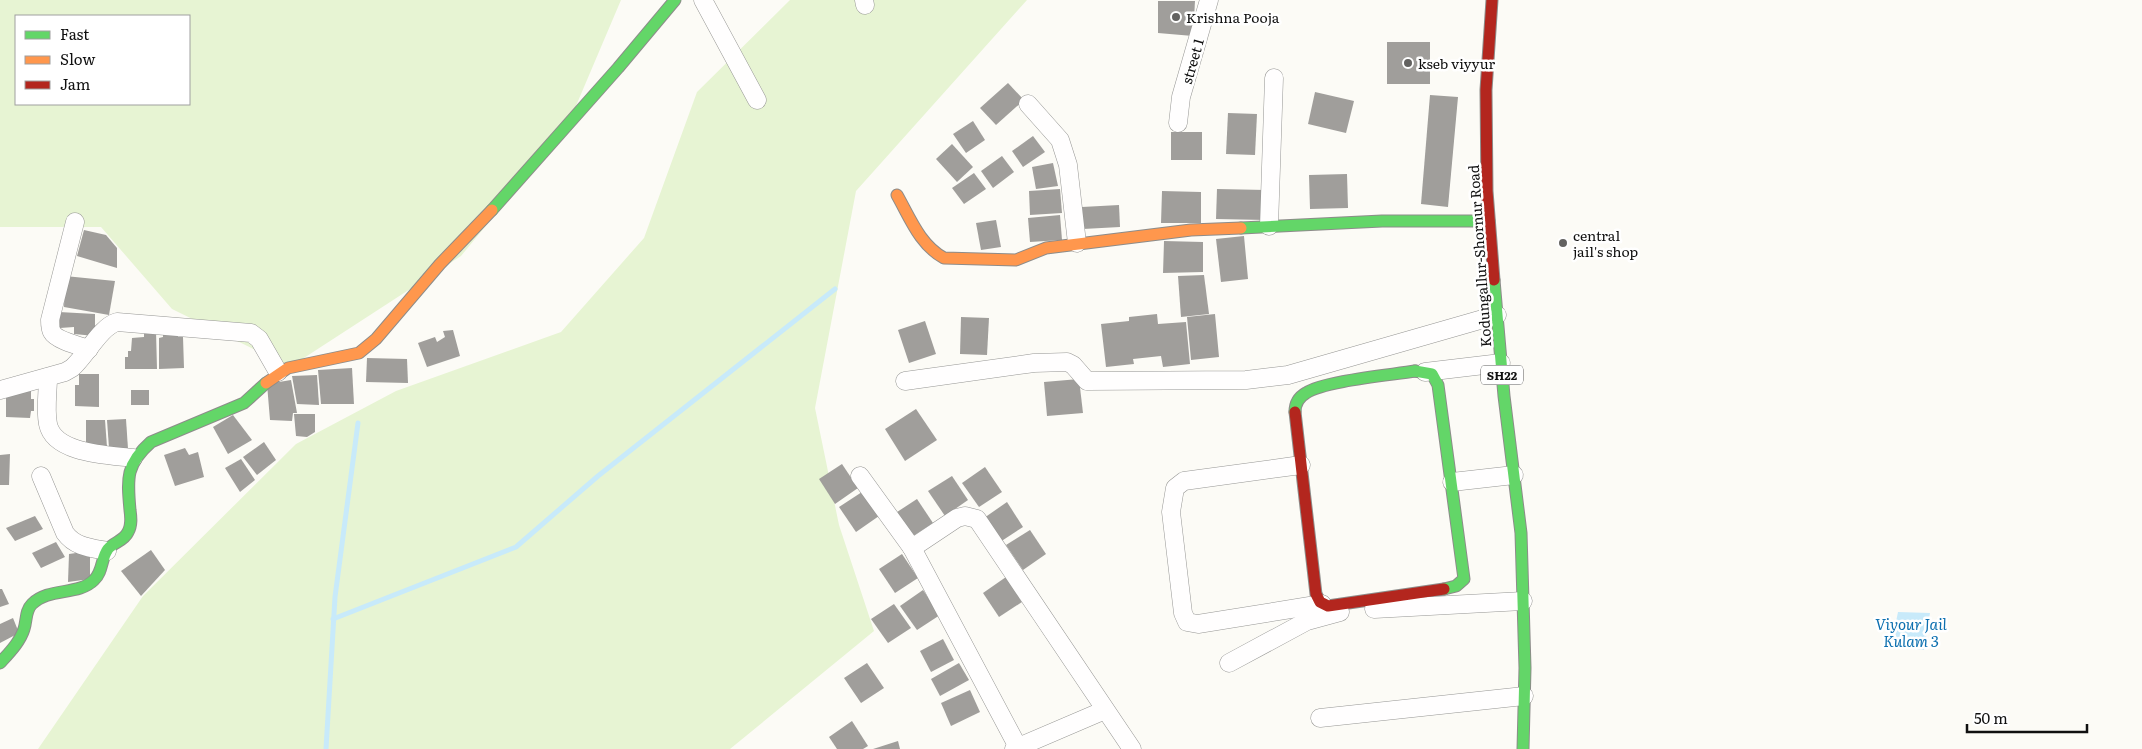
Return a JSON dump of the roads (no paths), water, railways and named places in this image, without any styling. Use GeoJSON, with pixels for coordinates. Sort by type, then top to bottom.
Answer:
{"type":"FeatureCollection","features":[{"type":"Feature","properties":{"kind":"street"},"geometry":{"type":"LineString","coordinates":[[0,663],[18,642],[24,628],[27,612],[33,602],[45,595],[93,582],[107,551],[124,538],[128,532],[131,520],[128,475],[133,458],[151,442],[244,403],[256,395],[269,378],[278,372],[288,368],[359,353],[376,338],[437,267],[477,227],[618,68],[675,0]]}},
{"type":"Feature","properties":{"kind":"street"},"geometry":{"type":"LineString","coordinates":[[703,0],[757,100]]}},
{"type":"Feature","properties":{"kind":"street","name":"street 1"},"geometry":{"type":"LineString","coordinates":[[1178,123],[1181,97],[1209,0]]}},
{"type":"Feature","properties":{"kind":"street","name":"Kodungallur-Shornur Road"},"geometry":{"type":"LineString","coordinates":[[1492,0],[1486,90],[1487,190],[1501,363],[1521,533],[1524,749]]}},
{"type":"Feature","properties":{"kind":"street"},"geometry":{"type":"LineString","coordinates":[[1268,226],[1274,78]]}},
{"type":"Feature","properties":{"kind":"street"},"geometry":{"type":"LineString","coordinates":[[1028,104],[1060,140],[1068,164],[1077,243]]}},
{"type":"Feature","properties":{"kind":"street"},"geometry":{"type":"LineString","coordinates":[[897,195],[926,244],[935,254],[944,258],[1016,260],[1046,248],[1191,230],[1382,221],[1490,220]]}},
{"type":"Feature","properties":{"kind":"street"},"geometry":{"type":"LineString","coordinates":[[76,222],[50,320],[50,329],[52,334],[58,338],[89,349]]}},
{"type":"Feature","properties":{"kind":"street"},"geometry":{"type":"LineString","coordinates":[[905,381],[1034,363],[1066,362],[1073,365],[1087,381],[1254,379],[1288,375],[1497,316]]}},
{"type":"Feature","properties":{"kind":"street"},"geometry":{"type":"LineString","coordinates":[[0,390],[48,377],[72,368],[110,324],[117,322],[251,333],[259,339],[278,372]]}},
{"type":"Feature","properties":{"kind":"street"},"geometry":{"type":"LineString","coordinates":[[1425,372],[1501,363]]}},
{"type":"Feature","properties":{"kind":"street"},"geometry":{"type":"LineString","coordinates":[[1301,465],[1184,481],[1175,488],[1171,512],[1183,613],[1188,622],[1198,624],[1322,604],[1328,606],[1450,588],[1461,583],[1464,575],[1452,482],[1438,385],[1432,374],[1416,371],[1318,387],[1301,395],[1296,401],[1295,409],[1316,594],[1322,604]]}},
{"type":"Feature","properties":{"kind":"street"},"geometry":{"type":"LineString","coordinates":[[48,377],[48,425],[56,438],[64,444],[82,451],[133,458]]}},
{"type":"Feature","properties":{"kind":"street"},"geometry":{"type":"LineString","coordinates":[[1452,482],[1514,475]]}},
{"type":"Feature","properties":{"kind":"street"},"geometry":{"type":"LineString","coordinates":[[41,476],[69,539],[85,547],[107,551]]}},
{"type":"Feature","properties":{"kind":"street"},"geometry":{"type":"LineString","coordinates":[[860,476],[912,548],[1017,748],[1105,710]]}},
{"type":"Feature","properties":{"kind":"street"},"geometry":{"type":"LineString","coordinates":[[912,548],[957,518],[965,516],[977,519],[1132,749]]}},
{"type":"Feature","properties":{"kind":"street"},"geometry":{"type":"LineString","coordinates":[[1229,663],[1307,621],[1334,613],[1523,601]]}},
{"type":"Feature","properties":{"kind":"street"},"geometry":{"type":"LineString","coordinates":[[1320,718],[1524,696]]}},
{"type":"Feature","properties":{"kind":"water","name":"Viyour Jail Kulam 3"},"geometry":{"type":"Polygon","coordinates":[[[1898,612],[1930,613],[1924,650],[1891,646],[1898,612]]]}},
{"type":"Feature","properties":{"kind":"waterway"},"geometry":{"type":"LineString","coordinates":[[333,619],[516,547],[598,476],[835,289]]}},
{"type":"Feature","properties":{"kind":"waterway"},"geometry":{"type":"LineString","coordinates":[[326,749],[335,597],[358,423]]}},
{"type":"Feature","properties":{"kind":"place","name":"Krishna Pooja"},"geometry":{"type":"Point","coordinates":[1176,17]}},
{"type":"Feature","properties":{"kind":"place","name":"kseb viyyur"},"geometry":{"type":"Point","coordinates":[1408,63]}},
{"type":"Feature","properties":{"kind":"place","name":"central jail's shop"},"geometry":{"type":"Point","coordinates":[1563,243]}}]}
